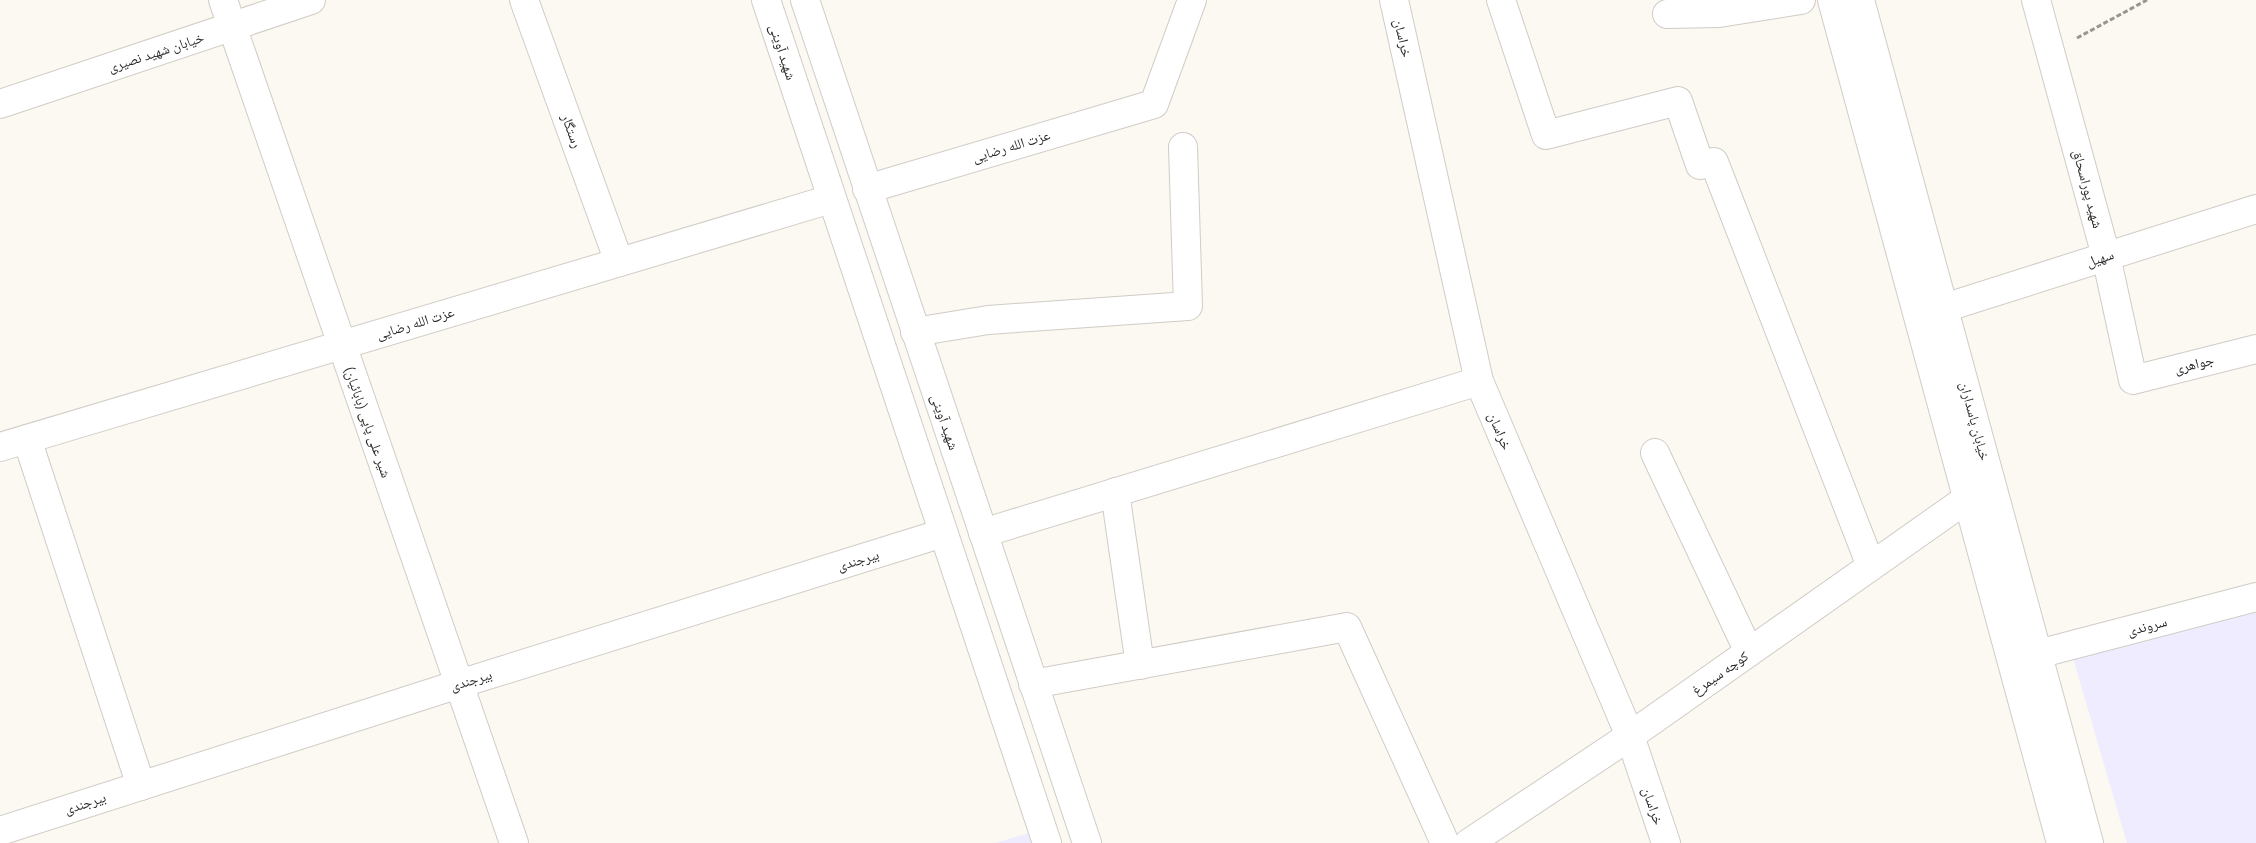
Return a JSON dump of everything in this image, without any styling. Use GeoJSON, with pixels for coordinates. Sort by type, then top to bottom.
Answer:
{"type":"FeatureCollection","features":[{"type":"Feature","properties":{"kind":"street","name":"شیر علی پاپی (بابائیان)"},"geometry":{"type":"LineString","coordinates":[[223,0],[512,843]]}},
{"type":"Feature","properties":{"kind":"street","name":"خیابان شهید نصیری"},"geometry":{"type":"LineString","coordinates":[[0,104],[311,0]]}},
{"type":"Feature","properties":{"kind":"street","name":"رستگار"},"geometry":{"type":"LineString","coordinates":[[524,0],[619,262]]}},
{"type":"Feature","properties":{"kind":"street","name":"شهید آوینی"},"geometry":{"type":"LineString","coordinates":[[766,0],[1046,843]]}},
{"type":"Feature","properties":{"kind":"street","name":"شهید آوینی"},"geometry":{"type":"LineString","coordinates":[[805,0],[1087,843]]}},
{"type":"Feature","properties":{"kind":"street","name":"عزت الله رضایی"},"geometry":{"type":"LineString","coordinates":[[867,189],[1154,104],[1192,0]]}},
{"type":"Feature","properties":{"kind":"street","name":"خراسان"},"geometry":{"type":"LineString","coordinates":[[1394,0],[1479,381],[1630,736],[1666,843]]}},
{"type":"Feature","properties":{"kind":"street"},"geometry":{"type":"LineString","coordinates":[[1501,0],[1546,135],[1678,101],[1700,165],[1714,162],[1871,566]]}},
{"type":"Feature","properties":{"kind":"street"},"geometry":{"type":"LineString","coordinates":[[1667,14],[1720,13],[1801,0]]}},
{"type":"Feature","properties":{"kind":"street","name":"خیابان پاسداران"},"geometry":{"type":"LineString","coordinates":[[1832,0],[2061,843]]}},
{"type":"Feature","properties":{"kind":"street","name":"خیابان پاسداران"},"geometry":{"type":"LineString","coordinates":[[1860,0],[2089,843]]}},
{"type":"Feature","properties":{"kind":"street","name":"شهید پوراسحاق"},"geometry":{"type":"LineString","coordinates":[[2036,0],[2106,256],[2133,380]]}},
{"type":"Feature","properties":{"kind":"street"},"geometry":{"type":"LineString","coordinates":[[915,332],[988,320],[1188,306],[1183,147]]}},
{"type":"Feature","properties":{"kind":"street","name":"عزت الله رضایی"},"geometry":{"type":"LineString","coordinates":[[0,447],[831,199]]}},
{"type":"Feature","properties":{"kind":"street","name":"سهیل"},"geometry":{"type":"LineString","coordinates":[[1944,308],[2256,209]]}},
{"type":"Feature","properties":{"kind":"street","name":"جواهری"},"geometry":{"type":"LineString","coordinates":[[2133,380],[2256,349]]}},
{"type":"Feature","properties":{"kind":"street"},"geometry":{"type":"LineString","coordinates":[[983,533],[1479,381]]}},
{"type":"Feature","properties":{"kind":"street"},"geometry":{"type":"LineString","coordinates":[[27,439],[141,786]]}},
{"type":"Feature","properties":{"kind":"street"},"geometry":{"type":"LineString","coordinates":[[1655,453],[1749,652]]}},
{"type":"Feature","properties":{"kind":"street"},"geometry":{"type":"LineString","coordinates":[[1115,492],[1140,665]]}},
{"type":"Feature","properties":{"kind":"street","name":"کوچه سیمرغ"},"geometry":{"type":"LineString","coordinates":[[1469,843],[1630,736],[1968,498]]}},
{"type":"Feature","properties":{"kind":"street","name":"بیرجندی"},"geometry":{"type":"LineString","coordinates":[[0,830],[459,684],[944,533]]}},
{"type":"Feature","properties":{"kind":"street","name":"سروندی"},"geometry":{"type":"LineString","coordinates":[[2038,654],[2256,597]]}},
{"type":"Feature","properties":{"kind":"street"},"geometry":{"type":"LineString","coordinates":[[1033,684],[1347,627],[1445,843]]}},
{"type":"Feature","properties":{"kind":"path"},"geometry":{"type":"LineString","coordinates":[[2050,52],[2147,0]]}},
{"type":"Feature","properties":{"kind":"shaded area"},"geometry":{"type":"Polygon","coordinates":[[[2256,611],[2256,843],[2127,843],[2073,658],[2256,611]]]}},
{"type":"Feature","properties":{"kind":"shaded area"},"geometry":{"type":"Polygon","coordinates":[[[1042,829],[1047,843],[995,843],[1042,829]]]}}]}
